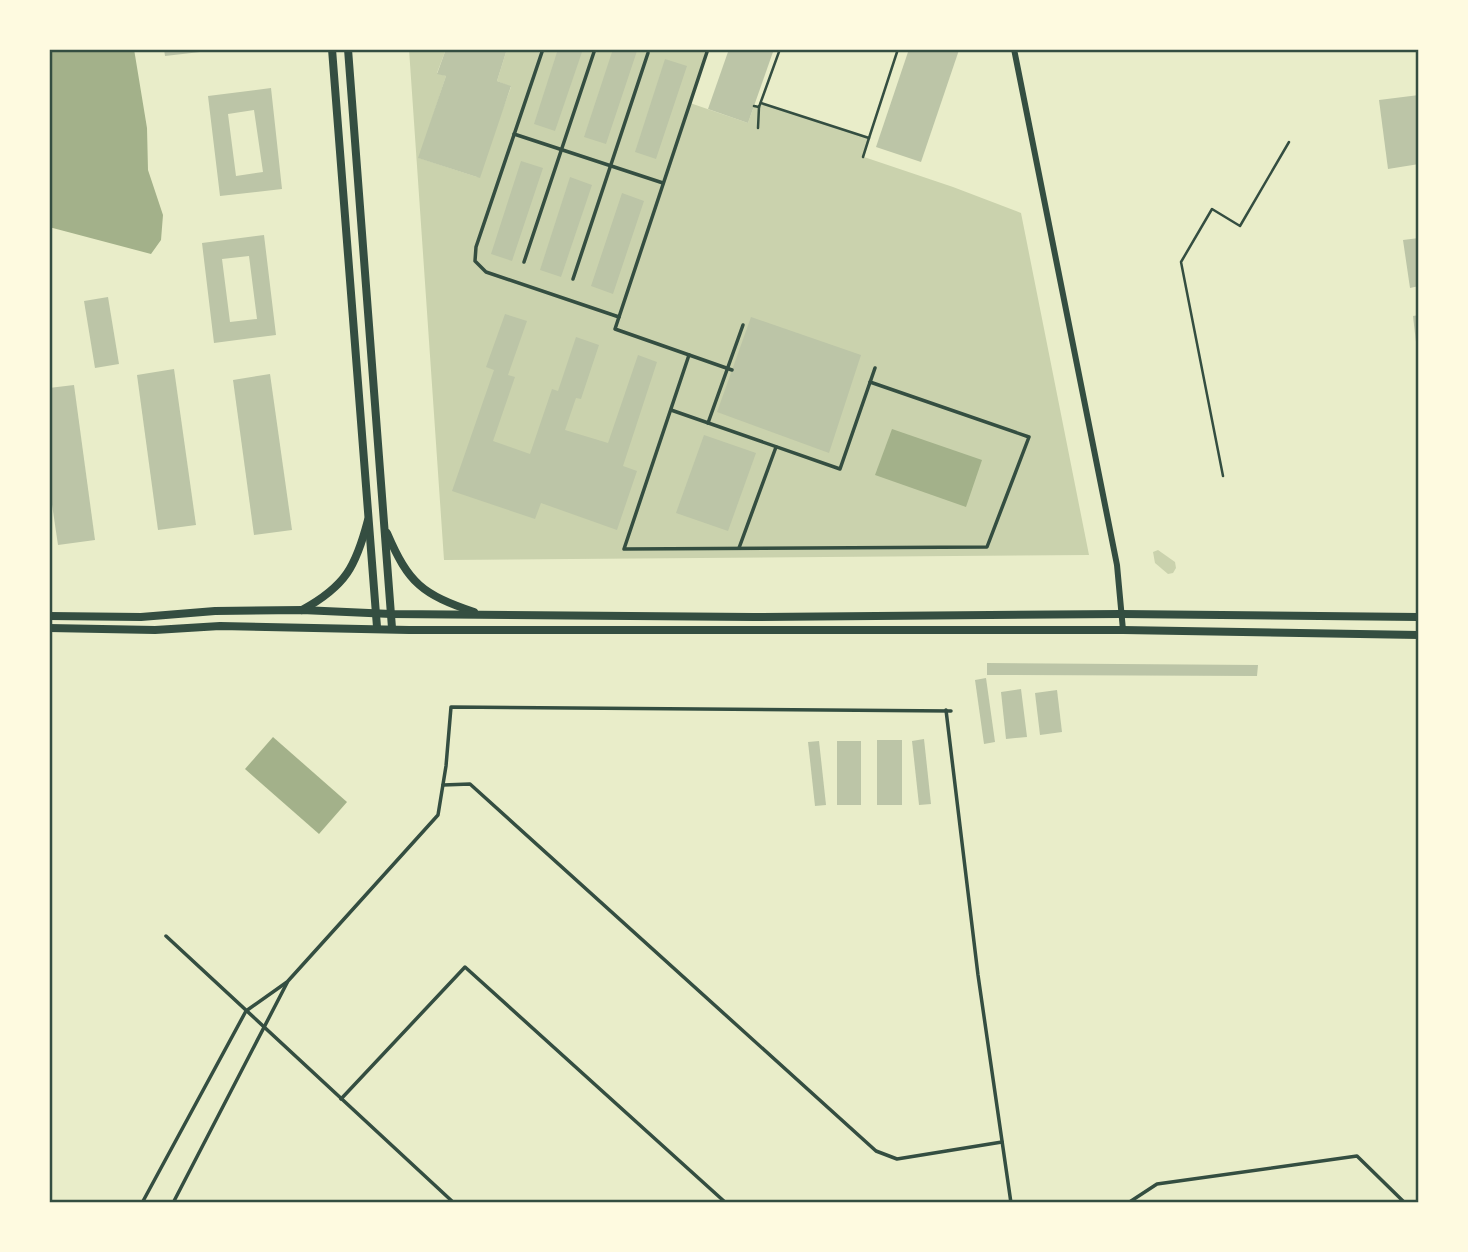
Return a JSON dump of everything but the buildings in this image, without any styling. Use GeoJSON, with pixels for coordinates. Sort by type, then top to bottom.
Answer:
{"type":"FeatureCollection","features":[{"type":"Feature","properties":{"kind":"street"},"geometry":{"type":"LineString","coordinates":[[332,49],[377,627]]}},
{"type":"Feature","properties":{"kind":"street"},"geometry":{"type":"LineString","coordinates":[[348,49],[392,628]]}},
{"type":"Feature","properties":{"kind":"street"},"geometry":{"type":"LineString","coordinates":[[1014,49],[1117,565],[1123,630]]}},
{"type":"Feature","properties":{"kind":"street"},"geometry":{"type":"LineString","coordinates":[[302,610],[345,578],[356,561],[369,513]]}},
{"type":"Feature","properties":{"kind":"street"},"geometry":{"type":"LineString","coordinates":[[385,527],[398,558],[408,575],[419,586],[448,603],[481,614]]}},
{"type":"Feature","properties":{"kind":"street"},"geometry":{"type":"LineString","coordinates":[[49,616],[141,617],[215,611],[302,610],[391,614],[753,617],[1121,614],[1419,617]]}},
{"type":"Feature","properties":{"kind":"street"},"geometry":{"type":"LineString","coordinates":[[49,628],[155,630],[220,626],[1123,630],[1419,635]]}},
{"type":"Feature","properties":{"kind":"lane"},"geometry":{"type":"LineString","coordinates":[[543,49],[476,247],[475,261],[486,272],[619,317]]}},
{"type":"Feature","properties":{"kind":"lane"},"geometry":{"type":"LineString","coordinates":[[524,262],[595,49]]}},
{"type":"Feature","properties":{"kind":"lane"},"geometry":{"type":"LineString","coordinates":[[706,49],[615,329],[730,369]]}},
{"type":"Feature","properties":{"kind":"lane"},"geometry":{"type":"LineString","coordinates":[[573,279],[648,53]]}},
{"type":"Feature","properties":{"kind":"lane"},"geometry":{"type":"LineString","coordinates":[[514,134],[663,183]]}},
{"type":"Feature","properties":{"kind":"lane"},"geometry":{"type":"LineString","coordinates":[[708,423],[730,369],[743,325]]}},
{"type":"Feature","properties":{"kind":"lane"},"geometry":{"type":"LineString","coordinates":[[689,355],[624,549],[987,547],[1029,437],[870,382]]}},
{"type":"Feature","properties":{"kind":"lane"},"geometry":{"type":"LineString","coordinates":[[671,410],[840,469],[875,369]]}},
{"type":"Feature","properties":{"kind":"lane"},"geometry":{"type":"LineString","coordinates":[[739,548],[776,447]]}},
{"type":"Feature","properties":{"kind":"lane"},"geometry":{"type":"LineString","coordinates":[[142,1203],[246,1011],[288,981],[438,815],[451,707],[948,710],[978,975],[1011,1203]]}},
{"type":"Feature","properties":{"kind":"lane"},"geometry":{"type":"LineString","coordinates":[[443,785],[470,784],[876,1151],[897,1159],[1002,1142]]}},
{"type":"Feature","properties":{"kind":"lane"},"geometry":{"type":"LineString","coordinates":[[166,936],[454,1203]]}},
{"type":"Feature","properties":{"kind":"lane"},"geometry":{"type":"LineString","coordinates":[[341,1099],[465,967],[726,1203]]}},
{"type":"Feature","properties":{"kind":"lane"},"geometry":{"type":"LineString","coordinates":[[173,1203],[288,981]]}},
{"type":"Feature","properties":{"kind":"lane"},"geometry":{"type":"LineString","coordinates":[[1128,1203],[1157,1184],[1357,1156],[1405,1203]]}},
{"type":"Feature","properties":{"kind":"path"},"geometry":{"type":"LineString","coordinates":[[758,128],[760,105],[780,49]]}},
{"type":"Feature","properties":{"kind":"path"},"geometry":{"type":"LineString","coordinates":[[863,157],[898,49]]}},
{"type":"Feature","properties":{"kind":"path"},"geometry":{"type":"LineString","coordinates":[[754,106],[760,105],[869,138]]}},
{"type":"Feature","properties":{"kind":"path"},"geometry":{"type":"LineString","coordinates":[[1223,476],[1181,262],[1212,209],[1240,226],[1289,142]]}},
{"type":"Feature","properties":{"kind":"shaded area"},"geometry":{"type":"Polygon","coordinates":[[[49,49],[134,49],[147,128],[148,170],[163,215],[161,240],[151,254],[49,227],[49,49]]]}},
{"type":"Feature","properties":{"kind":"shaded area"},"geometry":{"type":"Polygon","coordinates":[[[409,49],[446,49],[437,73],[446,76],[419,158],[477,177],[511,87],[497,81],[507,49],[708,49],[690,103],[748,123],[754,106],[759,107],[761,103],[869,138],[864,157],[1021,213],[1089,555],[444,560],[409,49]]]}},
{"type":"Feature","properties":{"kind":"shaded area"},"geometry":{"type":"Polygon","coordinates":[[[892,429],[982,460],[966,507],[875,475],[892,429]]]}},
{"type":"Feature","properties":{"kind":"shaded area"},"geometry":{"type":"Polygon","coordinates":[[[1158,550],[1175,562],[1173,573],[1168,574],[1155,563],[1153,552],[1158,550]]]}},
{"type":"Feature","properties":{"kind":"shaded area"},"geometry":{"type":"Polygon","coordinates":[[[273,737],[347,802],[319,834],[245,769],[273,737]]]}}]}
